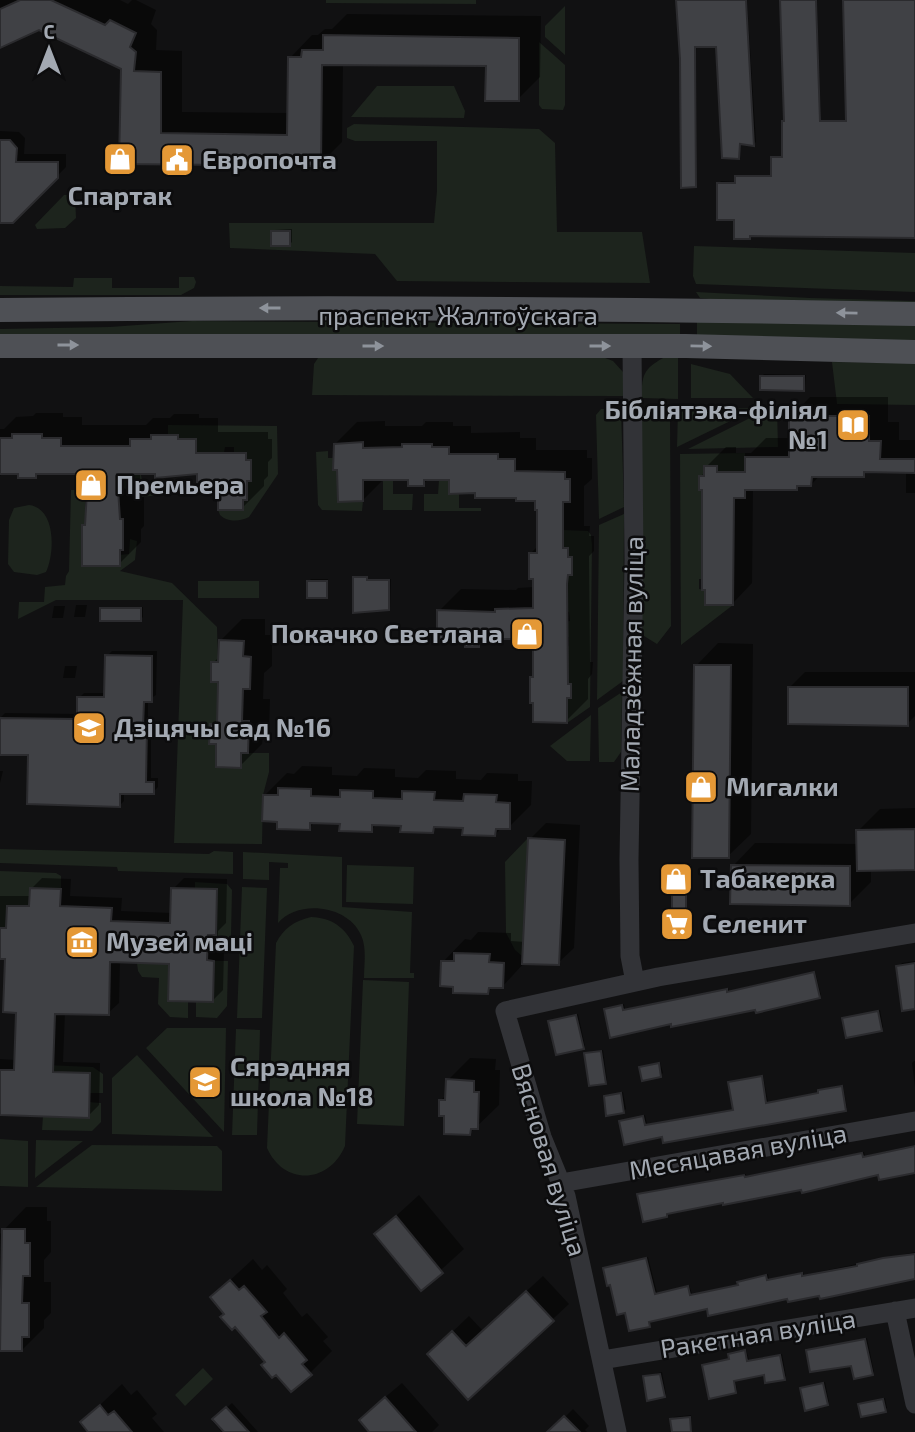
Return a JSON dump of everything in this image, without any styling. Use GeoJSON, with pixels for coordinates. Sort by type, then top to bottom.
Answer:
{"type":"FeatureCollection","features":[{"type":"Feature","properties":{"kind":"main road","name":"праспект Жалтоўскага"},"geometry":{"type":"LineString","coordinates":[[5,311],[687,309],[915,314]]}},
{"type":"Feature","properties":{"kind":"main road","name":"праспект Жалтоўскага"},"geometry":{"type":"LineString","coordinates":[[0,346],[632,346],[915,352]]}},
{"type":"Feature","properties":{"kind":"street","name":"Маладзёжная вуліца"},"geometry":{"type":"LineString","coordinates":[[632,346],[634,560],[629,860],[630,956],[635,982]]}},
{"type":"Feature","properties":{"kind":"street"},"geometry":{"type":"LineString","coordinates":[[635,982],[915,933]]}},
{"type":"Feature","properties":{"kind":"street","name":"Вясновая вуліца"},"geometry":{"type":"LineString","coordinates":[[617,1432],[577,1240],[561,1183],[533,1108],[505,1011],[635,982]]}},
{"type":"Feature","properties":{"kind":"street","name":"Месяцавая вуліца"},"geometry":{"type":"LineString","coordinates":[[561,1183],[915,1121]]}},
{"type":"Feature","properties":{"kind":"street","name":"Ракетная вуліца"},"geometry":{"type":"LineString","coordinates":[[602,1360],[915,1308]]}},
{"type":"Feature","properties":{"kind":"street"},"geometry":{"type":"LineString","coordinates":[[895,1311],[915,1404]]}},
{"type":"Feature","properties":{"kind":"shaded area"},"geometry":{"type":"Polygon","coordinates":[[[326,0],[476,0],[476,4],[326,3],[326,0]]]}},
{"type":"Feature","properties":{"kind":"shaded area"},"geometry":{"type":"Polygon","coordinates":[[[565,6],[565,55],[545,37],[545,26],[565,6]]]}},
{"type":"Feature","properties":{"kind":"shaded area"},"geometry":{"type":"Polygon","coordinates":[[[539,42],[565,65],[563,110],[542,109],[539,105],[539,42]]]}},
{"type":"Feature","properties":{"kind":"shaded area"},"geometry":{"type":"Polygon","coordinates":[[[377,86],[454,86],[465,111],[464,118],[351,117],[377,86]]]}},
{"type":"Feature","properties":{"kind":"shaded area"},"geometry":{"type":"Polygon","coordinates":[[[354,124],[539,129],[555,143],[557,232],[642,232],[650,283],[397,281],[375,254],[230,248],[229,223],[434,223],[437,141],[355,141],[347,138],[347,128],[354,124]]]}},
{"type":"Feature","properties":{"kind":"shaded area"},"geometry":{"type":"Polygon","coordinates":[[[64,195],[75,195],[76,218],[65,228],[37,229],[35,225],[64,195]]]}},
{"type":"Feature","properties":{"kind":"shaded area"},"geometry":{"type":"Polygon","coordinates":[[[694,246],[915,253],[915,292],[696,284],[693,276],[694,246]]]}},
{"type":"Feature","properties":{"kind":"shaded area"},"geometry":{"type":"Polygon","coordinates":[[[179,277],[194,277],[194,288],[181,295],[0,295],[0,286],[73,287],[74,278],[112,278],[112,288],[179,288],[179,277]]]}},
{"type":"Feature","properties":{"kind":"shaded area"},"geometry":{"type":"Polygon","coordinates":[[[696,292],[915,301],[915,307],[720,300],[700,298],[696,292]]]}},
{"type":"Feature","properties":{"kind":"shaded area"},"geometry":{"type":"Polygon","coordinates":[[[697,319],[915,324],[915,341],[697,335],[697,319]]]}},
{"type":"Feature","properties":{"kind":"shaded area"},"geometry":{"type":"Polygon","coordinates":[[[192,321],[680,324],[680,340],[0,337],[0,329],[110,327],[192,321]]]}},
{"type":"Feature","properties":{"kind":"shaded area"},"geometry":{"type":"Polygon","coordinates":[[[670,354],[678,354],[678,399],[642,398],[647,370],[670,354]]]}},
{"type":"Feature","properties":{"kind":"shaded area"},"geometry":{"type":"Polygon","coordinates":[[[600,356],[613,361],[623,372],[623,396],[312,395],[314,364],[318,358],[600,356]]]}},
{"type":"Feature","properties":{"kind":"shaded area"},"geometry":{"type":"Polygon","coordinates":[[[832,362],[915,363],[915,405],[837,404],[832,362]]]}},
{"type":"Feature","properties":{"kind":"shaded area"},"geometry":{"type":"Polygon","coordinates":[[[691,364],[730,374],[753,398],[691,398],[691,364]]]}},
{"type":"Feature","properties":{"kind":"shaded area"},"geometry":{"type":"Polygon","coordinates":[[[757,408],[677,447],[678,410],[757,408]]]}},
{"type":"Feature","properties":{"kind":"shaded area"},"geometry":{"type":"Polygon","coordinates":[[[601,409],[621,409],[624,507],[599,519],[596,415],[601,409]]]}},
{"type":"Feature","properties":{"kind":"shaded area"},"geometry":{"type":"Polygon","coordinates":[[[641,409],[670,410],[671,626],[657,644],[644,636],[642,626],[641,409]]]}},
{"type":"Feature","properties":{"kind":"shaded area"},"geometry":{"type":"Polygon","coordinates":[[[768,409],[777,409],[778,447],[688,449],[768,409]]]}},
{"type":"Feature","properties":{"kind":"shaded area"},"geometry":{"type":"Polygon","coordinates":[[[168,425],[277,426],[278,474],[249,517],[230,520],[220,515],[218,510],[243,509],[243,500],[247,499],[247,487],[243,481],[251,481],[251,473],[246,473],[246,470],[252,469],[252,461],[246,460],[246,453],[234,453],[234,447],[225,447],[224,453],[196,457],[196,439],[178,442],[168,435],[168,425]]]}},
{"type":"Feature","properties":{"kind":"shaded area"},"geometry":{"type":"Polygon","coordinates":[[[328,451],[328,458],[333,458],[333,470],[337,470],[338,501],[363,501],[362,511],[322,510],[318,505],[316,452],[328,451]]]}},
{"type":"Feature","properties":{"kind":"shaded area"},"geometry":{"type":"Polygon","coordinates":[[[745,453],[745,472],[717,472],[717,466],[705,466],[704,476],[699,477],[699,489],[702,490],[702,579],[699,579],[699,589],[705,590],[706,605],[733,605],[681,645],[680,454],[745,453]]]}},
{"type":"Feature","properties":{"kind":"shaded area"},"geometry":{"type":"Polygon","coordinates":[[[117,474],[141,475],[143,488],[162,489],[163,495],[139,497],[117,484],[117,474]]]}},
{"type":"Feature","properties":{"kind":"shaded area"},"geometry":{"type":"Polygon","coordinates":[[[383,480],[393,481],[393,494],[413,494],[412,510],[383,510],[383,480]]]}},
{"type":"Feature","properties":{"kind":"shaded area"},"geometry":{"type":"Polygon","coordinates":[[[439,480],[449,480],[459,494],[459,508],[481,508],[481,511],[424,511],[424,494],[438,494],[439,480]]]}},
{"type":"Feature","properties":{"kind":"shaded area"},"geometry":{"type":"Polygon","coordinates":[[[71,490],[93,490],[93,501],[85,501],[85,508],[91,509],[87,525],[82,525],[82,542],[117,555],[129,554],[130,539],[137,541],[135,560],[120,571],[172,583],[217,627],[218,662],[211,662],[218,682],[217,725],[210,725],[209,744],[216,744],[216,767],[241,768],[241,753],[269,753],[269,772],[263,795],[262,844],[174,843],[183,600],[56,600],[18,619],[19,602],[44,602],[45,587],[65,585],[69,571],[71,490]]]}},
{"type":"Feature","properties":{"kind":"shaded area"},"geometry":{"type":"Polygon","coordinates":[[[29,505],[44,514],[51,532],[49,564],[46,572],[37,575],[14,572],[8,564],[9,520],[14,508],[29,505]]]}},
{"type":"Feature","properties":{"kind":"shaded area"},"geometry":{"type":"Polygon","coordinates":[[[624,514],[623,681],[597,700],[599,525],[624,514]]]}},
{"type":"Feature","properties":{"kind":"shaded area"},"geometry":{"type":"Polygon","coordinates":[[[563,530],[588,531],[592,545],[590,707],[567,723],[565,698],[571,698],[571,684],[565,684],[561,665],[568,665],[568,656],[561,656],[561,646],[569,646],[569,637],[562,637],[562,622],[570,621],[569,612],[562,612],[567,594],[562,594],[562,584],[568,584],[568,575],[572,575],[572,558],[568,557],[568,548],[563,548],[563,530]]]}},
{"type":"Feature","properties":{"kind":"shaded area"},"geometry":{"type":"Polygon","coordinates":[[[198,581],[259,581],[259,598],[198,598],[198,581]]]}},
{"type":"Feature","properties":{"kind":"shaded area"},"geometry":{"type":"Polygon","coordinates":[[[622,692],[621,752],[614,762],[599,762],[598,708],[622,692]]]}},
{"type":"Feature","properties":{"kind":"shaded area"},"geometry":{"type":"Polygon","coordinates":[[[591,715],[590,761],[567,761],[550,746],[591,715]]]}},
{"type":"Feature","properties":{"kind":"shaded area"},"geometry":{"type":"Polygon","coordinates":[[[528,838],[522,956],[515,950],[506,933],[505,862],[528,838]]]}},
{"type":"Feature","properties":{"kind":"shaded area"},"geometry":{"type":"Polygon","coordinates":[[[0,849],[209,854],[214,851],[233,852],[233,874],[118,871],[117,867],[0,863],[0,849]]]}},
{"type":"Feature","properties":{"kind":"shaded area"},"geometry":{"type":"Polygon","coordinates":[[[243,852],[342,857],[342,907],[412,912],[410,973],[414,973],[414,978],[364,978],[365,951],[361,935],[355,925],[334,912],[310,908],[287,915],[278,923],[280,868],[288,868],[288,863],[269,862],[269,880],[243,879],[243,852]]]}},
{"type":"Feature","properties":{"kind":"shaded area"},"geometry":{"type":"Polygon","coordinates":[[[347,865],[414,867],[413,904],[346,902],[347,865]]]}},
{"type":"Feature","properties":{"kind":"shaded area"},"geometry":{"type":"Polygon","coordinates":[[[0,871],[56,873],[61,876],[61,889],[30,888],[29,906],[7,906],[6,932],[0,928],[0,871]]]}},
{"type":"Feature","properties":{"kind":"shaded area"},"geometry":{"type":"Polygon","coordinates":[[[195,882],[227,884],[232,890],[231,936],[228,939],[200,938],[200,935],[216,935],[217,890],[195,889],[195,882]]]}},
{"type":"Feature","properties":{"kind":"shaded area"},"geometry":{"type":"Polygon","coordinates":[[[242,887],[267,888],[262,1018],[237,1018],[242,887]]]}},
{"type":"Feature","properties":{"kind":"shaded area"},"geometry":{"type":"Polygon","coordinates":[[[311,917],[325,919],[337,925],[354,946],[345,1146],[338,1159],[328,1168],[306,1176],[284,1169],[267,1148],[276,943],[290,926],[311,917]]]}},
{"type":"Feature","properties":{"kind":"shaded area"},"geometry":{"type":"Polygon","coordinates":[[[169,953],[168,1001],[188,1002],[188,1018],[170,1017],[158,1004],[159,978],[142,977],[138,971],[137,963],[164,964],[169,953]]]}},
{"type":"Feature","properties":{"kind":"shaded area"},"geometry":{"type":"Polygon","coordinates":[[[214,961],[228,961],[227,1006],[217,1018],[196,1017],[196,1002],[213,1002],[214,961]]]}},
{"type":"Feature","properties":{"kind":"shaded area"},"geometry":{"type":"Polygon","coordinates":[[[363,980],[409,982],[404,1126],[357,1124],[363,980]]]}},
{"type":"Feature","properties":{"kind":"shaded area"},"geometry":{"type":"Polygon","coordinates":[[[167,1028],[226,1028],[224,1132],[146,1048],[167,1028]]]}},
{"type":"Feature","properties":{"kind":"shaded area"},"geometry":{"type":"Polygon","coordinates":[[[236,1029],[260,1030],[257,1135],[232,1135],[236,1029]]]}},
{"type":"Feature","properties":{"kind":"shaded area"},"geometry":{"type":"Polygon","coordinates":[[[137,1055],[213,1137],[112,1134],[112,1078],[137,1055]]]}},
{"type":"Feature","properties":{"kind":"shaded area"},"geometry":{"type":"Polygon","coordinates":[[[46,1065],[93,1067],[103,1074],[103,1093],[89,1093],[90,1073],[46,1071],[46,1065]]]}},
{"type":"Feature","properties":{"kind":"shaded area"},"geometry":{"type":"Polygon","coordinates":[[[89,1102],[101,1103],[101,1122],[92,1131],[42,1130],[43,1116],[89,1102]]]}},
{"type":"Feature","properties":{"kind":"shaded area"},"geometry":{"type":"Polygon","coordinates":[[[0,1139],[28,1141],[28,1187],[0,1186],[0,1139]]]}},
{"type":"Feature","properties":{"kind":"shaded area"},"geometry":{"type":"Polygon","coordinates":[[[36,1140],[83,1141],[35,1178],[36,1140]]]}},
{"type":"Feature","properties":{"kind":"shaded area"},"geometry":{"type":"Polygon","coordinates":[[[92,1145],[217,1146],[222,1151],[222,1191],[36,1187],[92,1145]]]}},
{"type":"Feature","properties":{"kind":"shaded area"},"geometry":{"type":"Polygon","coordinates":[[[203,1368],[213,1379],[185,1406],[175,1395],[203,1368]]]}},
{"type":"Feature","properties":{"kind":"building"},"geometry":{"type":"Polygon","coordinates":[[[20,0],[51,0],[105,25],[110,20],[136,33],[130,47],[136,52],[134,71],[161,72],[161,133],[287,135],[288,57],[301,57],[302,50],[323,50],[323,35],[519,38],[519,101],[485,101],[486,66],[322,65],[321,166],[119,164],[121,69],[39,30],[0,48],[0,9],[20,0]]]}},
{"type":"Feature","properties":{"kind":"building"},"geometry":{"type":"Polygon","coordinates":[[[676,0],[746,0],[754,146],[740,144],[739,159],[722,158],[716,47],[695,47],[696,187],[681,188],[680,59],[676,0]]]}},
{"type":"Feature","properties":{"kind":"building"},"geometry":{"type":"Polygon","coordinates":[[[780,0],[816,0],[820,121],[846,121],[843,0],[915,0],[915,238],[750,236],[750,239],[734,239],[734,220],[717,220],[717,183],[735,183],[735,176],[771,176],[771,157],[782,157],[784,121],[780,0]]]}},
{"type":"Feature","properties":{"kind":"building"},"geometry":{"type":"Polygon","coordinates":[[[0,140],[10,140],[17,148],[16,162],[58,162],[58,178],[13,223],[0,223],[0,140]]]}},
{"type":"Feature","properties":{"kind":"building"},"geometry":{"type":"Polygon","coordinates":[[[271,231],[290,231],[290,246],[271,246],[271,231]]]}},
{"type":"Feature","properties":{"kind":"building"},"geometry":{"type":"Polygon","coordinates":[[[760,376],[804,376],[804,391],[760,390],[760,376]]]}},
{"type":"Feature","properties":{"kind":"building"},"geometry":{"type":"Polygon","coordinates":[[[789,416],[869,416],[869,441],[881,441],[880,459],[915,459],[915,473],[864,472],[864,477],[812,477],[811,486],[797,486],[797,490],[745,490],[745,498],[734,498],[733,605],[705,605],[705,590],[702,590],[702,490],[699,490],[699,476],[704,476],[704,466],[717,466],[717,472],[745,472],[745,457],[789,457],[789,416]]]}},
{"type":"Feature","properties":{"kind":"building"},"geometry":{"type":"Polygon","coordinates":[[[12,434],[42,434],[42,438],[61,438],[61,446],[130,446],[130,439],[151,439],[151,435],[178,435],[178,439],[196,439],[196,453],[246,453],[246,460],[251,460],[247,500],[243,500],[243,510],[218,510],[215,482],[197,482],[197,474],[155,478],[155,474],[117,474],[120,519],[123,519],[120,566],[82,566],[82,525],[85,525],[88,474],[36,474],[36,478],[18,478],[18,474],[0,474],[0,438],[12,438],[12,434]]]}},
{"type":"Feature","properties":{"kind":"building"},"geometry":{"type":"Polygon","coordinates":[[[363,442],[363,448],[432,444],[432,447],[449,447],[449,454],[498,454],[498,459],[515,459],[515,471],[565,472],[565,479],[570,479],[570,502],[563,502],[563,548],[568,548],[568,557],[572,557],[572,575],[568,575],[567,584],[568,684],[571,684],[571,698],[567,698],[567,723],[533,722],[530,677],[533,677],[533,639],[502,639],[502,643],[479,643],[479,647],[465,647],[465,642],[437,642],[437,610],[495,612],[495,609],[533,608],[533,579],[529,579],[529,553],[537,553],[535,501],[475,498],[475,493],[449,494],[449,480],[424,480],[424,486],[408,486],[408,480],[363,480],[363,501],[338,502],[337,470],[333,470],[334,444],[363,442]]]}},
{"type":"Feature","properties":{"kind":"building"},"geometry":{"type":"Polygon","coordinates":[[[353,577],[389,580],[389,610],[353,613],[353,577]]]}},
{"type":"Feature","properties":{"kind":"building"},"geometry":{"type":"Polygon","coordinates":[[[307,581],[327,581],[327,598],[307,598],[307,581]]]}},
{"type":"Feature","properties":{"kind":"building"},"geometry":{"type":"Polygon","coordinates":[[[100,608],[141,608],[141,621],[100,621],[100,608]]]}},
{"type":"Feature","properties":{"kind":"building"},"geometry":{"type":"Polygon","coordinates":[[[219,640],[244,641],[243,656],[251,657],[250,689],[243,689],[242,721],[249,721],[248,753],[241,753],[241,768],[216,767],[216,744],[209,744],[210,724],[217,725],[218,682],[211,682],[211,662],[218,662],[219,640]]]}},
{"type":"Feature","properties":{"kind":"building"},"geometry":{"type":"Polygon","coordinates":[[[105,655],[152,656],[152,702],[144,702],[143,727],[147,727],[146,782],[154,782],[154,794],[120,794],[120,807],[27,804],[28,755],[0,755],[0,718],[77,719],[77,697],[104,697],[105,655]]]}},
{"type":"Feature","properties":{"kind":"building"},"geometry":{"type":"Polygon","coordinates":[[[694,665],[731,665],[729,858],[692,858],[694,665]]]}},
{"type":"Feature","properties":{"kind":"building"},"geometry":{"type":"Polygon","coordinates":[[[788,687],[908,687],[908,726],[788,724],[788,687]]]}},
{"type":"Feature","properties":{"kind":"building"},"geometry":{"type":"Polygon","coordinates":[[[278,788],[311,789],[311,796],[340,797],[340,790],[373,791],[373,798],[402,799],[402,791],[435,792],[434,800],[463,801],[464,794],[497,795],[496,802],[510,803],[510,829],[496,829],[495,836],[462,835],[463,828],[434,827],[433,833],[400,832],[401,826],[372,825],[372,832],[339,831],[340,824],[310,823],[310,830],[277,829],[277,822],[262,821],[263,795],[278,795],[278,788]]]}},
{"type":"Feature","properties":{"kind":"building"},"geometry":{"type":"Polygon","coordinates":[[[915,829],[915,870],[857,871],[856,830],[915,829]]]}},
{"type":"Feature","properties":{"kind":"building"},"geometry":{"type":"Polygon","coordinates":[[[528,838],[565,840],[559,965],[522,964],[528,838]]]}},
{"type":"Feature","properties":{"kind":"building"},"geometry":{"type":"Polygon","coordinates":[[[731,865],[850,866],[850,906],[730,904],[731,865]]]}},
{"type":"Feature","properties":{"kind":"building"},"geometry":{"type":"Polygon","coordinates":[[[30,888],[61,889],[60,906],[112,908],[111,921],[170,923],[171,888],[217,889],[216,935],[208,935],[207,960],[214,961],[213,1002],[168,1001],[169,964],[110,962],[109,1015],[55,1014],[53,1072],[90,1073],[89,1118],[0,1115],[0,1070],[14,1070],[16,1013],[3,1012],[5,959],[0,959],[0,928],[6,928],[7,906],[29,906],[30,888]]]}},
{"type":"Feature","properties":{"kind":"building"},"geometry":{"type":"Polygon","coordinates":[[[672,895],[686,895],[686,928],[672,928],[672,895]]]}},
{"type":"Feature","properties":{"kind":"building"},"geometry":{"type":"Polygon","coordinates":[[[454,953],[490,954],[489,962],[504,963],[503,988],[489,988],[488,994],[453,993],[453,987],[440,986],[441,961],[454,961],[454,953]]]}},
{"type":"Feature","properties":{"kind":"building"},"geometry":{"type":"Polygon","coordinates":[[[915,963],[915,1009],[902,1011],[896,966],[915,963]]]}},
{"type":"Feature","properties":{"kind":"building"},"geometry":{"type":"Polygon","coordinates":[[[814,972],[820,998],[756,1013],[755,1010],[671,1027],[671,1024],[610,1038],[604,1009],[622,1005],[623,1010],[727,989],[727,992],[814,972]]]}},
{"type":"Feature","properties":{"kind":"building"},"geometry":{"type":"Polygon","coordinates":[[[878,1011],[882,1031],[846,1038],[842,1018],[878,1011]]]}},
{"type":"Feature","properties":{"kind":"building"},"geometry":{"type":"Polygon","coordinates":[[[576,1015],[584,1049],[556,1055],[548,1021],[576,1015]]]}},
{"type":"Feature","properties":{"kind":"building"},"geometry":{"type":"Polygon","coordinates":[[[601,1051],[606,1084],[589,1086],[584,1053],[601,1051]]]}},
{"type":"Feature","properties":{"kind":"building"},"geometry":{"type":"Polygon","coordinates":[[[659,1063],[661,1077],[642,1081],[639,1067],[659,1063]]]}},
{"type":"Feature","properties":{"kind":"building"},"geometry":{"type":"Polygon","coordinates":[[[762,1076],[766,1103],[842,1086],[846,1111],[663,1143],[662,1137],[624,1145],[619,1121],[643,1116],[645,1125],[733,1110],[728,1082],[762,1076]]]}},
{"type":"Feature","properties":{"kind":"building"},"geometry":{"type":"Polygon","coordinates":[[[446,1079],[474,1081],[474,1092],[479,1092],[478,1129],[471,1129],[470,1135],[444,1134],[444,1116],[439,1116],[439,1100],[445,1100],[446,1079]]]}},
{"type":"Feature","properties":{"kind":"building"},"geometry":{"type":"Polygon","coordinates":[[[621,1093],[624,1113],[606,1116],[604,1096],[621,1093]]]}},
{"type":"Feature","properties":{"kind":"building"},"geometry":{"type":"Polygon","coordinates":[[[915,1146],[915,1173],[879,1180],[878,1175],[802,1193],[801,1190],[667,1214],[667,1217],[643,1222],[637,1194],[744,1175],[745,1177],[862,1153],[863,1157],[915,1146]]]}},
{"type":"Feature","properties":{"kind":"building"},"geometry":{"type":"Polygon","coordinates":[[[396,1216],[443,1273],[421,1291],[374,1234],[396,1216]]]}},
{"type":"Feature","properties":{"kind":"building"},"geometry":{"type":"Polygon","coordinates":[[[2,1229],[25,1229],[25,1243],[30,1243],[30,1276],[23,1276],[22,1303],[29,1303],[29,1337],[22,1337],[22,1351],[0,1351],[2,1229]]]}},
{"type":"Feature","properties":{"kind":"building"},"geometry":{"type":"Polygon","coordinates":[[[915,1254],[915,1279],[820,1299],[819,1296],[788,1302],[787,1299],[708,1316],[707,1309],[649,1322],[650,1327],[629,1331],[625,1313],[617,1315],[603,1268],[646,1258],[655,1294],[688,1286],[690,1295],[738,1285],[737,1282],[766,1275],[767,1280],[802,1273],[802,1276],[857,1266],[883,1258],[915,1254]]]}},
{"type":"Feature","properties":{"kind":"building"},"geometry":{"type":"Polygon","coordinates":[[[230,1280],[239,1290],[244,1286],[267,1312],[261,1316],[279,1338],[284,1333],[307,1360],[302,1364],[312,1375],[291,1392],[276,1375],[272,1378],[261,1365],[265,1362],[235,1327],[232,1330],[220,1317],[224,1314],[210,1297],[230,1280]]]}},
{"type":"Feature","properties":{"kind":"building"},"geometry":{"type":"Polygon","coordinates":[[[526,1291],[554,1321],[468,1400],[427,1354],[452,1331],[466,1346],[526,1291]]]}},
{"type":"Feature","properties":{"kind":"building"},"geometry":{"type":"Polygon","coordinates":[[[865,1339],[873,1375],[854,1379],[851,1366],[810,1372],[806,1350],[865,1339]]]}},
{"type":"Feature","properties":{"kind":"building"},"geometry":{"type":"Polygon","coordinates":[[[745,1350],[747,1361],[780,1355],[785,1380],[765,1383],[764,1375],[734,1381],[736,1393],[709,1399],[702,1365],[729,1359],[728,1354],[745,1350]]]}},
{"type":"Feature","properties":{"kind":"building"},"geometry":{"type":"Polygon","coordinates":[[[660,1374],[665,1397],[647,1401],[643,1376],[660,1374]]]}},
{"type":"Feature","properties":{"kind":"building"},"geometry":{"type":"Polygon","coordinates":[[[823,1383],[828,1405],[805,1411],[800,1388],[823,1383]]]}},
{"type":"Feature","properties":{"kind":"building"},"geometry":{"type":"Polygon","coordinates":[[[385,1397],[416,1432],[369,1432],[359,1420],[385,1397]]]}},
{"type":"Feature","properties":{"kind":"building"},"geometry":{"type":"Polygon","coordinates":[[[883,1399],[886,1412],[861,1417],[858,1404],[883,1399]]]}},
{"type":"Feature","properties":{"kind":"building"},"geometry":{"type":"Polygon","coordinates":[[[100,1405],[108,1415],[114,1411],[132,1432],[88,1432],[80,1422],[100,1405]]]}},
{"type":"Feature","properties":{"kind":"building"},"geometry":{"type":"Polygon","coordinates":[[[226,1407],[249,1432],[224,1432],[212,1419],[226,1407]]]}},
{"type":"Feature","properties":{"kind":"building"},"geometry":{"type":"Polygon","coordinates":[[[564,1416],[580,1432],[547,1432],[564,1416]]]}},
{"type":"Feature","properties":{"kind":"building"},"geometry":{"type":"Polygon","coordinates":[[[690,1417],[691,1432],[672,1432],[670,1419],[690,1417]]]}},
{"type":"Feature","properties":{"kind":"place","name":"Спартак"},"geometry":{"type":"Point","coordinates":[120,159]}},
{"type":"Feature","properties":{"kind":"place","name":"Европочта"},"geometry":{"type":"Point","coordinates":[177,160]}},
{"type":"Feature","properties":{"kind":"place","name":"Бібліятэка-філіял №1"},"geometry":{"type":"Point","coordinates":[853,425]}},
{"type":"Feature","properties":{"kind":"place","name":"Премьера"},"geometry":{"type":"Point","coordinates":[91,485]}},
{"type":"Feature","properties":{"kind":"place","name":"Покачко Светлана"},"geometry":{"type":"Point","coordinates":[527,634]}},
{"type":"Feature","properties":{"kind":"place","name":"Дзіцячы сад №16"},"geometry":{"type":"Point","coordinates":[89,728]}},
{"type":"Feature","properties":{"kind":"place","name":"Мигалки"},"geometry":{"type":"Point","coordinates":[701,787]}},
{"type":"Feature","properties":{"kind":"place","name":"Табакерка"},"geometry":{"type":"Point","coordinates":[676,879]}},
{"type":"Feature","properties":{"kind":"place","name":"Селенит"},"geometry":{"type":"Point","coordinates":[677,924]}},
{"type":"Feature","properties":{"kind":"place","name":"Музей маці"},"geometry":{"type":"Point","coordinates":[82,942]}},
{"type":"Feature","properties":{"kind":"place","name":"Сярэдняя школа №18"},"geometry":{"type":"Point","coordinates":[205,1082]}}]}
